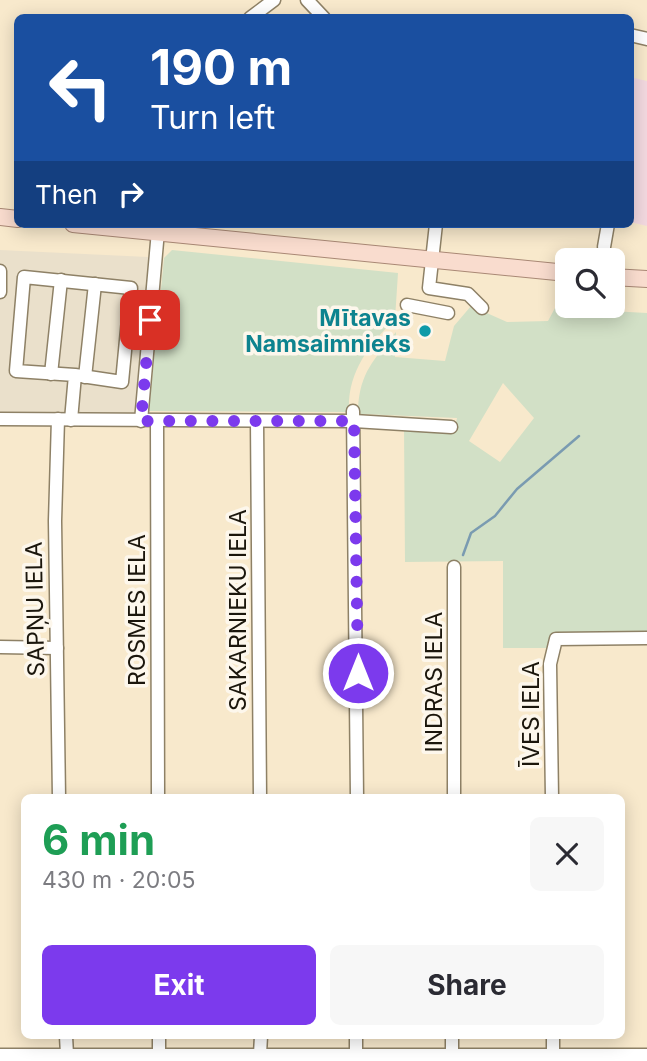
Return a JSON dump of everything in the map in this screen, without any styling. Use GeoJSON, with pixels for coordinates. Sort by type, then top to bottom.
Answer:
{"type":"FeatureCollection","features":[{"type":"Feature","properties":{"kind":"main road"},"geometry":{"type":"LineString","coordinates":[[122,228],[432,262],[555,272]]}},
{"type":"Feature","properties":{"kind":"main road"},"geometry":{"type":"LineString","coordinates":[[625,278],[647,279]]}},
{"type":"Feature","properties":{"kind":"street"},"geometry":{"type":"LineString","coordinates":[[255,14],[274,0]]}},
{"type":"Feature","properties":{"kind":"street"},"geometry":{"type":"LineString","coordinates":[[307,0],[320,14]]}},
{"type":"Feature","properties":{"kind":"street"},"geometry":{"type":"LineString","coordinates":[[436,228],[429,288],[468,294],[482,308]]}},
{"type":"Feature","properties":{"kind":"street"},"geometry":{"type":"LineString","coordinates":[[604,247],[607,228]]}},
{"type":"Feature","properties":{"kind":"street"},"geometry":{"type":"LineString","coordinates":[[141,421],[158,231]]}},
{"type":"Feature","properties":{"kind":"street"},"geometry":{"type":"LineString","coordinates":[[0,271],[0,292]]}},
{"type":"Feature","properties":{"kind":"street"},"geometry":{"type":"LineString","coordinates":[[24,277],[95,284],[131,288],[122,382],[16,371],[24,277]]}},
{"type":"Feature","properties":{"kind":"street"},"geometry":{"type":"LineString","coordinates":[[51,373],[61,281]]}},
{"type":"Feature","properties":{"kind":"street","name":"SAPŅU IELA"},"geometry":{"type":"LineString","coordinates":[[59,794],[57,648],[65,419],[80,376],[95,284]]}},
{"type":"Feature","properties":{"kind":"street"},"geometry":{"type":"LineString","coordinates":[[407,305],[448,313]]}},
{"type":"Feature","properties":{"kind":"street"},"geometry":{"type":"LineString","coordinates":[[0,419],[157,422],[354,416],[451,426]]}},
{"type":"Feature","properties":{"kind":"street"},"geometry":{"type":"LineString","coordinates":[[354,416],[357,794]]}},
{"type":"Feature","properties":{"kind":"street","name":"SAKARNIEKU IELA"},"geometry":{"type":"LineString","coordinates":[[257,421],[260,794]]}},
{"type":"Feature","properties":{"kind":"street","name":"ROSMES IELA"},"geometry":{"type":"LineString","coordinates":[[157,422],[158,794]]}},
{"type":"Feature","properties":{"kind":"street","name":"INDRAS IELA"},"geometry":{"type":"LineString","coordinates":[[454,566],[454,794]]}},
{"type":"Feature","properties":{"kind":"street","name":"ĪVES IELA"},"geometry":{"type":"LineString","coordinates":[[552,794],[550,664],[556,639],[647,638]]}},
{"type":"Feature","properties":{"kind":"street"},"geometry":{"type":"LineString","coordinates":[[0,647],[57,648]]}},
{"type":"Feature","properties":{"kind":"street"},"geometry":{"type":"LineString","coordinates":[[66,1039],[67,1055]]}},
{"type":"Feature","properties":{"kind":"street"},"geometry":{"type":"LineString","coordinates":[[159,1039],[159,1055]]}},
{"type":"Feature","properties":{"kind":"street"},"geometry":{"type":"LineString","coordinates":[[260,1054],[261,1039]]}},
{"type":"Feature","properties":{"kind":"street"},"geometry":{"type":"LineString","coordinates":[[356,1039],[356,1054]]}},
{"type":"Feature","properties":{"kind":"street"},"geometry":{"type":"LineString","coordinates":[[452,1039],[452,1056]]}},
{"type":"Feature","properties":{"kind":"street"},"geometry":{"type":"LineString","coordinates":[[553,1039],[553,1055]]}},
{"type":"Feature","properties":{"kind":"street"},"geometry":{"type":"LineString","coordinates":[[0,1055],[159,1055],[174,1059],[260,1054],[647,1055]]}},
{"type":"Feature","properties":{"kind":"shaded area"},"geometry":{"type":"Polygon","coordinates":[[[634,78],[647,81],[647,226],[634,223],[634,78]]]}},
{"type":"Feature","properties":{"kind":"shaded area"},"geometry":{"type":"Polygon","coordinates":[[[0,250],[148,257],[153,283],[136,413],[0,412],[0,250]]]}},
{"type":"Feature","properties":{"kind":"green space"},"geometry":{"type":"Polygon","coordinates":[[[172,250],[398,273],[395,319],[376,339],[361,361],[352,385],[349,412],[149,411],[164,258],[172,250]]]}},
{"type":"Feature","properties":{"kind":"green space"},"geometry":{"type":"Polygon","coordinates":[[[471,306],[507,322],[548,321],[555,308],[555,318],[625,318],[625,312],[647,313],[647,635],[553,633],[547,648],[503,648],[503,561],[405,562],[404,428],[454,433],[457,418],[361,414],[358,409],[359,396],[369,367],[396,332],[395,357],[445,361],[454,326],[471,306]],[[503,383],[469,441],[500,462],[534,418],[503,383]]]}},
{"type":"Feature","properties":{"kind":"waterway"},"geometry":{"type":"LineString","coordinates":[[463,555],[471,533],[495,516],[517,489],[579,436]]}},
{"type":"Feature","properties":{"kind":"place","name":"Mītavas Namsaimnieks"},"geometry":{"type":"Point","coordinates":[425,331]}},
{"type":"Feature","properties":{"kind":"route"},"geometry":{"type":"LineString","coordinates":[[150,320],[141,421],[354,421],[358,673]]}}]}
